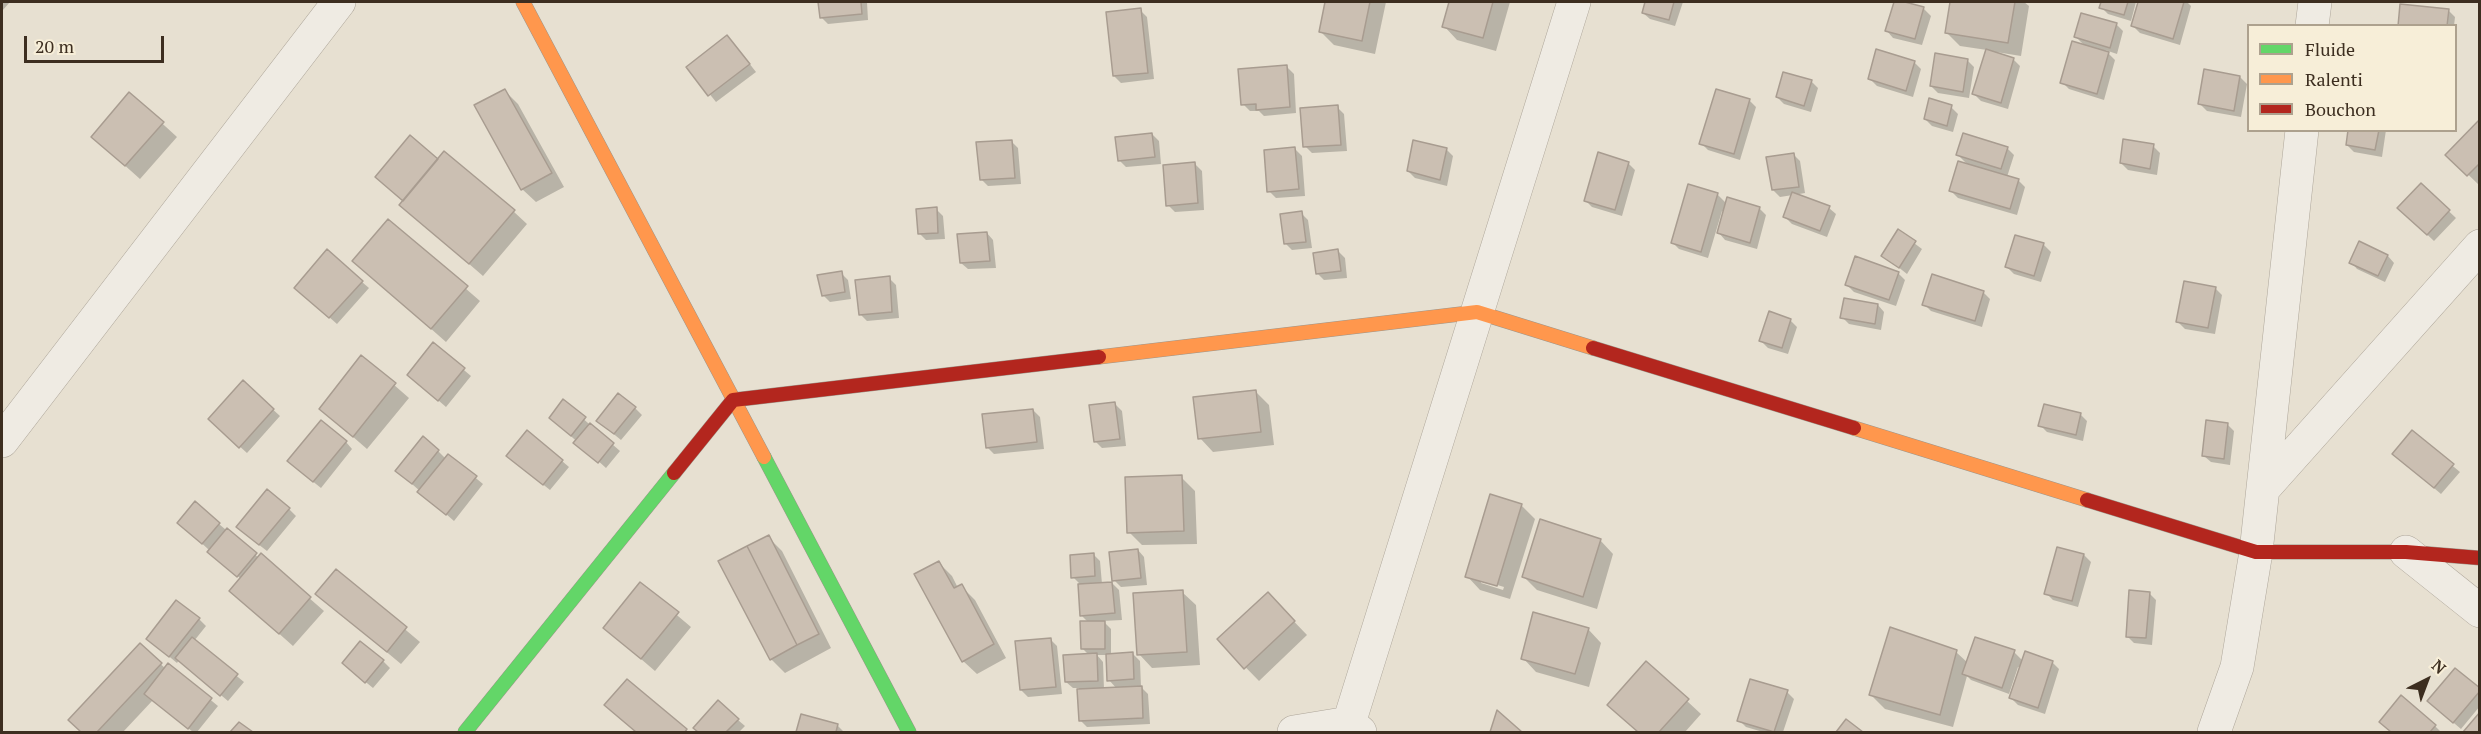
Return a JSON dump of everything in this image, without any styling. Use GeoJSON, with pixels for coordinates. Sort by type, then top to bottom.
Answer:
{"type":"FeatureCollection","features":[{"type":"Feature","properties":{"kind":"street"},"geometry":{"type":"LineString","coordinates":[[2,441],[339,2]]}},
{"type":"Feature","properties":{"kind":"street"},"geometry":{"type":"LineString","coordinates":[[523,2],[909,732]]}},
{"type":"Feature","properties":{"kind":"street"},"geometry":{"type":"LineString","coordinates":[[1294,732],[1355,728],[1477,312],[1574,2]]}},
{"type":"Feature","properties":{"kind":"street"},"geometry":{"type":"LineString","coordinates":[[2312,24],[2315,2]]}},
{"type":"Feature","properties":{"kind":"street"},"geometry":{"type":"LineString","coordinates":[[2214,732],[2237,667],[2256,552],[2265,487],[2302,132]]}},
{"type":"Feature","properties":{"kind":"street"},"geometry":{"type":"LineString","coordinates":[[2265,487],[2480,246]]}},
{"type":"Feature","properties":{"kind":"street"},"geometry":{"type":"LineString","coordinates":[[465,732],[733,400],[1477,312],[2256,552],[2406,552],[2480,558]]}},
{"type":"Feature","properties":{"kind":"street"},"geometry":{"type":"LineString","coordinates":[[2406,552],[2480,611]]}},
{"type":"Feature","properties":{"kind":"building"},"geometry":{"type":"Polygon","coordinates":[[[818,2],[861,2],[862,14],[820,18],[818,2]]]}},
{"type":"Feature","properties":{"kind":"building"},"geometry":{"type":"Polygon","coordinates":[[[1325,2],[1370,2],[1362,41],[1319,32],[1325,2]]]}},
{"type":"Feature","properties":{"kind":"building"},"geometry":{"type":"Polygon","coordinates":[[[1449,2],[1493,2],[1483,38],[1442,27],[1449,2]]]}},
{"type":"Feature","properties":{"kind":"building"},"geometry":{"type":"Polygon","coordinates":[[[1645,2],[1674,2],[1669,20],[1642,13],[1645,2]]]}},
{"type":"Feature","properties":{"kind":"building"},"geometry":{"type":"Polygon","coordinates":[[[1894,2],[1905,2],[1924,7],[1915,39],[1885,31],[1894,2]]]}},
{"type":"Feature","properties":{"kind":"building"},"geometry":{"type":"Polygon","coordinates":[[[1950,2],[2015,2],[2008,43],[1945,33],[1950,2]]]}},
{"type":"Feature","properties":{"kind":"building"},"geometry":{"type":"Polygon","coordinates":[[[2101,2],[2128,2],[2124,15],[2099,8],[2101,2]]]}},
{"type":"Feature","properties":{"kind":"building"},"geometry":{"type":"Polygon","coordinates":[[[2138,2],[2184,2],[2173,39],[2131,26],[2138,2]]]}},
{"type":"Feature","properties":{"kind":"building"},"geometry":{"type":"Polygon","coordinates":[[[2400,4],[2449,9],[2447,24],[2398,24],[2400,4]]]}},
{"type":"Feature","properties":{"kind":"building"},"geometry":{"type":"Polygon","coordinates":[[[1141,8],[1148,73],[1113,76],[1106,12],[1141,8]]]}},
{"type":"Feature","properties":{"kind":"building"},"geometry":{"type":"Polygon","coordinates":[[[2081,13],[2117,23],[2110,48],[2074,37],[2081,13]]]}},
{"type":"Feature","properties":{"kind":"building"},"geometry":{"type":"Polygon","coordinates":[[[727,35],[750,64],[708,96],[686,67],[727,35]]]}},
{"type":"Feature","properties":{"kind":"building"},"geometry":{"type":"Polygon","coordinates":[[[2072,41],[2109,52],[2097,94],[2060,83],[2072,41]]]}},
{"type":"Feature","properties":{"kind":"building"},"geometry":{"type":"Polygon","coordinates":[[[1876,49],[1915,61],[1906,91],[1868,79],[1876,49]]]}},
{"type":"Feature","properties":{"kind":"building"},"geometry":{"type":"Polygon","coordinates":[[[1986,49],[2014,58],[2001,103],[1972,94],[1986,49]]]}},
{"type":"Feature","properties":{"kind":"building"},"geometry":{"type":"Polygon","coordinates":[[[1935,53],[1968,59],[1963,92],[1930,86],[1935,53]]]}},
{"type":"Feature","properties":{"kind":"building"},"geometry":{"type":"Polygon","coordinates":[[[1287,65],[1290,107],[1256,110],[1256,104],[1241,105],[1238,69],[1287,65]]]}},
{"type":"Feature","properties":{"kind":"building"},"geometry":{"type":"Polygon","coordinates":[[[2204,69],[2240,76],[2234,111],[2198,104],[2204,69]]]}},
{"type":"Feature","properties":{"kind":"building"},"geometry":{"type":"Polygon","coordinates":[[[1783,72],[1812,80],[1804,106],[1776,97],[1783,72]]]}},
{"type":"Feature","properties":{"kind":"building"},"geometry":{"type":"Polygon","coordinates":[[[505,89],[552,173],[521,190],[474,105],[505,89]]]}},
{"type":"Feature","properties":{"kind":"building"},"geometry":{"type":"Polygon","coordinates":[[[1716,89],[1750,99],[1734,154],[1699,144],[1716,89]]]}},
{"type":"Feature","properties":{"kind":"building"},"geometry":{"type":"Polygon","coordinates":[[[129,92],[164,122],[125,166],[91,137],[129,92]]]}},
{"type":"Feature","properties":{"kind":"building"},"geometry":{"type":"Polygon","coordinates":[[[1929,98],[1952,105],[1947,126],[1924,119],[1929,98]]]}},
{"type":"Feature","properties":{"kind":"building"},"geometry":{"type":"Polygon","coordinates":[[[1338,105],[1341,145],[1303,147],[1300,108],[1338,105]]]}},
{"type":"Feature","properties":{"kind":"building"},"geometry":{"type":"Polygon","coordinates":[[[2480,119],[2480,163],[2467,176],[2445,155],[2480,119]]]}},
{"type":"Feature","properties":{"kind":"building"},"geometry":{"type":"Polygon","coordinates":[[[2348,132],[2379,132],[2375,150],[2346,145],[2348,132]]]}},
{"type":"Feature","properties":{"kind":"building"},"geometry":{"type":"Polygon","coordinates":[[[1152,133],[1155,157],[1118,161],[1115,137],[1152,133]]]}},
{"type":"Feature","properties":{"kind":"building"},"geometry":{"type":"Polygon","coordinates":[[[1963,133],[2008,147],[2001,169],[1956,155],[1963,133]]]}},
{"type":"Feature","properties":{"kind":"building"},"geometry":{"type":"Polygon","coordinates":[[[410,135],[438,159],[403,201],[375,177],[410,135]]]}},
{"type":"Feature","properties":{"kind":"building"},"geometry":{"type":"Polygon","coordinates":[[[2123,139],[2154,144],[2150,169],[2120,163],[2123,139]]]}},
{"type":"Feature","properties":{"kind":"building"},"geometry":{"type":"Polygon","coordinates":[[[1012,140],[1015,178],[980,180],[976,142],[1012,140]]]}},
{"type":"Feature","properties":{"kind":"building"},"geometry":{"type":"Polygon","coordinates":[[[1413,140],[1447,148],[1440,180],[1407,171],[1413,140]]]}},
{"type":"Feature","properties":{"kind":"building"},"geometry":{"type":"Polygon","coordinates":[[[1295,147],[1299,189],[1267,192],[1264,150],[1295,147]]]}},
{"type":"Feature","properties":{"kind":"building"},"geometry":{"type":"Polygon","coordinates":[[[444,151],[515,210],[469,264],[399,205],[444,151]]]}},
{"type":"Feature","properties":{"kind":"building"},"geometry":{"type":"Polygon","coordinates":[[[1598,152],[1629,162],[1615,210],[1584,201],[1598,152]]]}},
{"type":"Feature","properties":{"kind":"building"},"geometry":{"type":"Polygon","coordinates":[[[1794,153],[1799,187],[1772,190],[1766,157],[1794,153]]]}},
{"type":"Feature","properties":{"kind":"building"},"geometry":{"type":"Polygon","coordinates":[[[1958,161],[2019,179],[2010,209],[1949,191],[1958,161]]]}},
{"type":"Feature","properties":{"kind":"building"},"geometry":{"type":"Polygon","coordinates":[[[1195,162],[1198,203],[1166,206],[1163,165],[1195,162]]]}},
{"type":"Feature","properties":{"kind":"building"},"geometry":{"type":"Polygon","coordinates":[[[2421,183],[2450,210],[2427,235],[2397,208],[2421,183]]]}},
{"type":"Feature","properties":{"kind":"building"},"geometry":{"type":"Polygon","coordinates":[[[1688,184],[1718,193],[1701,252],[1671,243],[1688,184]]]}},
{"type":"Feature","properties":{"kind":"building"},"geometry":{"type":"Polygon","coordinates":[[[1792,192],[1830,206],[1820,231],[1783,217],[1792,192]]]}},
{"type":"Feature","properties":{"kind":"building"},"geometry":{"type":"Polygon","coordinates":[[[1727,197],[1760,207],[1750,243],[1717,233],[1727,197]]]}},
{"type":"Feature","properties":{"kind":"building"},"geometry":{"type":"Polygon","coordinates":[[[937,207],[938,233],[918,234],[916,209],[937,207]]]}},
{"type":"Feature","properties":{"kind":"building"},"geometry":{"type":"Polygon","coordinates":[[[1302,211],[1306,242],[1284,244],[1280,214],[1302,211]]]}},
{"type":"Feature","properties":{"kind":"building"},"geometry":{"type":"Polygon","coordinates":[[[388,219],[468,286],[431,329],[352,261],[388,219]]]}},
{"type":"Feature","properties":{"kind":"building"},"geometry":{"type":"Polygon","coordinates":[[[1898,229],[1916,241],[1899,268],[1881,256],[1898,229]]]}},
{"type":"Feature","properties":{"kind":"building"},"geometry":{"type":"Polygon","coordinates":[[[987,232],[990,261],[960,263],[957,234],[987,232]]]}},
{"type":"Feature","properties":{"kind":"building"},"geometry":{"type":"Polygon","coordinates":[[[2015,235],[2044,243],[2034,276],[2005,267],[2015,235]]]}},
{"type":"Feature","properties":{"kind":"building"},"geometry":{"type":"Polygon","coordinates":[[[2359,241],[2388,255],[2378,276],[2349,263],[2359,241]]]}},
{"type":"Feature","properties":{"kind":"building"},"geometry":{"type":"Polygon","coordinates":[[[327,249],[363,281],[329,318],[294,288],[327,249]]]}},
{"type":"Feature","properties":{"kind":"building"},"geometry":{"type":"Polygon","coordinates":[[[1338,249],[1341,271],[1316,274],[1313,253],[1338,249]]]}},
{"type":"Feature","properties":{"kind":"building"},"geometry":{"type":"Polygon","coordinates":[[[1855,256],[1899,272],[1889,300],[1845,285],[1855,256]]]}},
{"type":"Feature","properties":{"kind":"building"},"geometry":{"type":"Polygon","coordinates":[[[842,271],[845,292],[822,296],[817,275],[842,271]]]}},
{"type":"Feature","properties":{"kind":"building"},"geometry":{"type":"Polygon","coordinates":[[[1932,274],[1984,291],[1975,321],[1922,305],[1932,274]]]}},
{"type":"Feature","properties":{"kind":"building"},"geometry":{"type":"Polygon","coordinates":[[[890,276],[892,312],[859,315],[855,280],[890,276]]]}},
{"type":"Feature","properties":{"kind":"building"},"geometry":{"type":"Polygon","coordinates":[[[2184,281],[2216,287],[2208,328],[2176,322],[2184,281]]]}},
{"type":"Feature","properties":{"kind":"building"},"geometry":{"type":"Polygon","coordinates":[[[1844,298],[1878,304],[1875,324],[1840,318],[1844,298]]]}},
{"type":"Feature","properties":{"kind":"building"},"geometry":{"type":"Polygon","coordinates":[[[1769,311],[1791,319],[1782,348],[1759,341],[1769,311]]]}},
{"type":"Feature","properties":{"kind":"building"},"geometry":{"type":"Polygon","coordinates":[[[433,342],[465,368],[438,401],[407,375],[433,342]]]}},
{"type":"Feature","properties":{"kind":"building"},"geometry":{"type":"Polygon","coordinates":[[[361,355],[396,383],[353,437],[319,409],[361,355]]]}},
{"type":"Feature","properties":{"kind":"building"},"geometry":{"type":"Polygon","coordinates":[[[243,380],[274,409],[239,448],[208,419],[243,380]]]}},
{"type":"Feature","properties":{"kind":"building"},"geometry":{"type":"Polygon","coordinates":[[[1256,390],[1261,432],[1198,439],[1193,397],[1256,390]]]}},
{"type":"Feature","properties":{"kind":"building"},"geometry":{"type":"Polygon","coordinates":[[[618,393],[636,407],[614,434],[596,421],[618,393]]]}},
{"type":"Feature","properties":{"kind":"building"},"geometry":{"type":"Polygon","coordinates":[[[563,399],[586,417],[571,436],[549,418],[563,399]]]}},
{"type":"Feature","properties":{"kind":"building"},"geometry":{"type":"Polygon","coordinates":[[[1115,402],[1120,439],[1094,442],[1089,405],[1115,402]]]}},
{"type":"Feature","properties":{"kind":"building"},"geometry":{"type":"Polygon","coordinates":[[[2044,404],[2081,413],[2076,435],[2038,426],[2044,404]]]}},
{"type":"Feature","properties":{"kind":"building"},"geometry":{"type":"Polygon","coordinates":[[[1033,409],[1037,442],[986,448],[982,414],[1033,409]]]}},
{"type":"Feature","properties":{"kind":"building"},"geometry":{"type":"Polygon","coordinates":[[[321,420],[347,441],[313,482],[287,461],[321,420]]]}},
{"type":"Feature","properties":{"kind":"building"},"geometry":{"type":"Polygon","coordinates":[[[2206,420],[2228,423],[2224,459],[2202,456],[2206,420]]]}},
{"type":"Feature","properties":{"kind":"building"},"geometry":{"type":"Polygon","coordinates":[[[590,423],[614,443],[598,463],[573,443],[590,423]]]}},
{"type":"Feature","properties":{"kind":"building"},"geometry":{"type":"Polygon","coordinates":[[[527,430],[563,460],[543,485],[506,456],[527,430]]]}},
{"type":"Feature","properties":{"kind":"building"},"geometry":{"type":"Polygon","coordinates":[[[2412,430],[2454,464],[2434,488],[2392,454],[2412,430]]]}},
{"type":"Feature","properties":{"kind":"building"},"geometry":{"type":"Polygon","coordinates":[[[423,436],[439,450],[412,484],[395,471],[423,436]]]}},
{"type":"Feature","properties":{"kind":"building"},"geometry":{"type":"Polygon","coordinates":[[[448,454],[477,476],[446,515],[417,492],[448,454]]]}},
{"type":"Feature","properties":{"kind":"building"},"geometry":{"type":"Polygon","coordinates":[[[1182,475],[1184,531],[1127,533],[1125,477],[1182,475]]]}},
{"type":"Feature","properties":{"kind":"building"},"geometry":{"type":"Polygon","coordinates":[[[267,489],[290,508],[259,545],[236,527],[267,489]]]}},
{"type":"Feature","properties":{"kind":"building"},"geometry":{"type":"Polygon","coordinates":[[[1490,494],[1522,504],[1497,586],[1465,577],[1490,494]]]}},
{"type":"Feature","properties":{"kind":"building"},"geometry":{"type":"Polygon","coordinates":[[[195,501],[220,523],[202,544],[177,523],[195,501]]]}},
{"type":"Feature","properties":{"kind":"building"},"geometry":{"type":"Polygon","coordinates":[[[1540,519],[1601,539],[1583,597],[1522,577],[1540,519]]]}},
{"type":"Feature","properties":{"kind":"building"},"geometry":{"type":"Polygon","coordinates":[[[227,528],[257,553],[237,577],[207,552],[227,528]]]}},
{"type":"Feature","properties":{"kind":"building"},"geometry":{"type":"Polygon","coordinates":[[[769,535],[819,634],[797,645],[747,546],[769,535]]]}},
{"type":"Feature","properties":{"kind":"building"},"geometry":{"type":"Polygon","coordinates":[[[747,546],[797,645],[770,660],[718,561],[747,546]]]}},
{"type":"Feature","properties":{"kind":"building"},"geometry":{"type":"Polygon","coordinates":[[[2057,547],[2084,554],[2072,601],[2044,594],[2057,547]]]}},
{"type":"Feature","properties":{"kind":"building"},"geometry":{"type":"Polygon","coordinates":[[[1138,549],[1141,578],[1112,581],[1109,552],[1138,549]]]}},
{"type":"Feature","properties":{"kind":"building"},"geometry":{"type":"Polygon","coordinates":[[[261,553],[311,597],[279,634],[229,591],[261,553]]]}},
{"type":"Feature","properties":{"kind":"building"},"geometry":{"type":"Polygon","coordinates":[[[1094,553],[1095,576],[1071,578],[1070,555],[1094,553]]]}},
{"type":"Feature","properties":{"kind":"building"},"geometry":{"type":"Polygon","coordinates":[[[939,561],[954,588],[962,584],[994,644],[962,662],[914,574],[939,561]]]}},
{"type":"Feature","properties":{"kind":"building"},"geometry":{"type":"Polygon","coordinates":[[[336,569],[407,627],[387,652],[315,594],[336,569]]]}},
{"type":"Feature","properties":{"kind":"building"},"geometry":{"type":"Polygon","coordinates":[[[640,582],[679,612],[641,659],[603,628],[640,582]]]}},
{"type":"Feature","properties":{"kind":"building"},"geometry":{"type":"Polygon","coordinates":[[[1112,582],[1115,613],[1080,616],[1078,584],[1112,582]]]}},
{"type":"Feature","properties":{"kind":"building"},"geometry":{"type":"Polygon","coordinates":[[[1183,590],[1187,652],[1137,655],[1133,593],[1183,590]]]}},
{"type":"Feature","properties":{"kind":"building"},"geometry":{"type":"Polygon","coordinates":[[[2129,590],[2150,592],[2146,638],[2126,637],[2129,590]]]}},
{"type":"Feature","properties":{"kind":"building"},"geometry":{"type":"Polygon","coordinates":[[[1268,592],[1295,621],[1244,669],[1217,639],[1268,592]]]}},
{"type":"Feature","properties":{"kind":"building"},"geometry":{"type":"Polygon","coordinates":[[[176,600],[200,618],[169,657],[146,639],[176,600]]]}},
{"type":"Feature","properties":{"kind":"building"},"geometry":{"type":"Polygon","coordinates":[[[1533,612],[1589,628],[1575,674],[1521,659],[1533,612]]]}},
{"type":"Feature","properties":{"kind":"building"},"geometry":{"type":"Polygon","coordinates":[[[1080,621],[1105,621],[1105,649],[1081,649],[1080,621]]]}},
{"type":"Feature","properties":{"kind":"building"},"geometry":{"type":"Polygon","coordinates":[[[1890,627],[1957,650],[1940,715],[1869,695],[1890,627]]]}},
{"type":"Feature","properties":{"kind":"building"},"geometry":{"type":"Polygon","coordinates":[[[192,637],[238,674],[220,696],[175,658],[192,637]]]}},
{"type":"Feature","properties":{"kind":"building"},"geometry":{"type":"Polygon","coordinates":[[[1975,637],[2015,650],[2002,688],[1962,674],[1975,637]]]}},
{"type":"Feature","properties":{"kind":"building"},"geometry":{"type":"Polygon","coordinates":[[[1051,638],[1056,687],[1020,690],[1015,641],[1051,638]]]}},
{"type":"Feature","properties":{"kind":"building"},"geometry":{"type":"Polygon","coordinates":[[[360,641],[384,660],[365,683],[342,663],[360,641]]]}},
{"type":"Feature","properties":{"kind":"building"},"geometry":{"type":"Polygon","coordinates":[[[140,643],[162,663],[97,732],[81,732],[68,720],[140,643]]]}},
{"type":"Feature","properties":{"kind":"building"},"geometry":{"type":"Polygon","coordinates":[[[2025,651],[2053,661],[2038,708],[2009,698],[2025,651]]]}},
{"type":"Feature","properties":{"kind":"building"},"geometry":{"type":"Polygon","coordinates":[[[1133,652],[1134,679],[1107,681],[1106,654],[1133,652]]]}},
{"type":"Feature","properties":{"kind":"building"},"geometry":{"type":"Polygon","coordinates":[[[1097,653],[1098,681],[1065,682],[1063,655],[1097,653]]]}},
{"type":"Feature","properties":{"kind":"building"},"geometry":{"type":"Polygon","coordinates":[[[1646,661],[1689,699],[1659,732],[1638,732],[1607,705],[1646,661]]]}},
{"type":"Feature","properties":{"kind":"building"},"geometry":{"type":"Polygon","coordinates":[[[168,663],[212,698],[188,729],[144,694],[168,663]]]}},
{"type":"Feature","properties":{"kind":"building"},"geometry":{"type":"Polygon","coordinates":[[[2455,668],[2480,688],[2480,691],[2453,723],[2427,701],[2455,668]]]}},
{"type":"Feature","properties":{"kind":"building"},"geometry":{"type":"Polygon","coordinates":[[[627,679],[687,729],[685,732],[636,732],[604,705],[627,679]]]}},
{"type":"Feature","properties":{"kind":"building"},"geometry":{"type":"Polygon","coordinates":[[[1750,679],[1788,690],[1774,732],[1737,721],[1750,679]]]}},
{"type":"Feature","properties":{"kind":"building"},"geometry":{"type":"Polygon","coordinates":[[[1142,686],[1143,718],[1079,721],[1077,689],[1142,686]]]}},
{"type":"Feature","properties":{"kind":"building"},"geometry":{"type":"Polygon","coordinates":[[[2401,695],[2436,725],[2430,732],[2391,732],[2379,722],[2401,695]]]}},
{"type":"Feature","properties":{"kind":"building"},"geometry":{"type":"Polygon","coordinates":[[[718,700],[739,719],[726,732],[698,732],[693,728],[718,700]]]}},
{"type":"Feature","properties":{"kind":"building"},"geometry":{"type":"Polygon","coordinates":[[[1497,710],[1522,732],[1490,732],[1497,710]]]}},
{"type":"Feature","properties":{"kind":"building"},"geometry":{"type":"Polygon","coordinates":[[[2480,712],[2480,732],[2463,732],[2480,712]]]}},
{"type":"Feature","properties":{"kind":"building"},"geometry":{"type":"Polygon","coordinates":[[[801,714],[838,724],[836,732],[796,732],[801,714]]]}},
{"type":"Feature","properties":{"kind":"building"},"geometry":{"type":"Polygon","coordinates":[[[1846,719],[1863,732],[1836,732],[1846,719]]]}},
{"type":"Feature","properties":{"kind":"building"},"geometry":{"type":"Polygon","coordinates":[[[239,722],[253,732],[230,732],[239,722]]]}},
{"type":"Feature","properties":{"kind":"traffic: fast"},"geometry":{"type":"LineString","coordinates":[[764,457],[909,732]]}},
{"type":"Feature","properties":{"kind":"traffic: fast"},"geometry":{"type":"LineString","coordinates":[[465,732],[674,473]]}},
{"type":"Feature","properties":{"kind":"traffic: slow"},"geometry":{"type":"LineString","coordinates":[[523,2],[764,457]]}},
{"type":"Feature","properties":{"kind":"traffic: slow"},"geometry":{"type":"LineString","coordinates":[[1099,357],[1477,312],[1593,348]]}},
{"type":"Feature","properties":{"kind":"traffic: slow"},"geometry":{"type":"LineString","coordinates":[[1854,428],[2087,500]]}},
{"type":"Feature","properties":{"kind":"traffic: jam"},"geometry":{"type":"LineString","coordinates":[[1593,348],[1854,428]]}},
{"type":"Feature","properties":{"kind":"traffic: jam"},"geometry":{"type":"LineString","coordinates":[[674,473],[733,400],[1099,357]]}},
{"type":"Feature","properties":{"kind":"traffic: jam"},"geometry":{"type":"LineString","coordinates":[[2087,500],[2256,552],[2406,552],[2480,558]]}}]}
